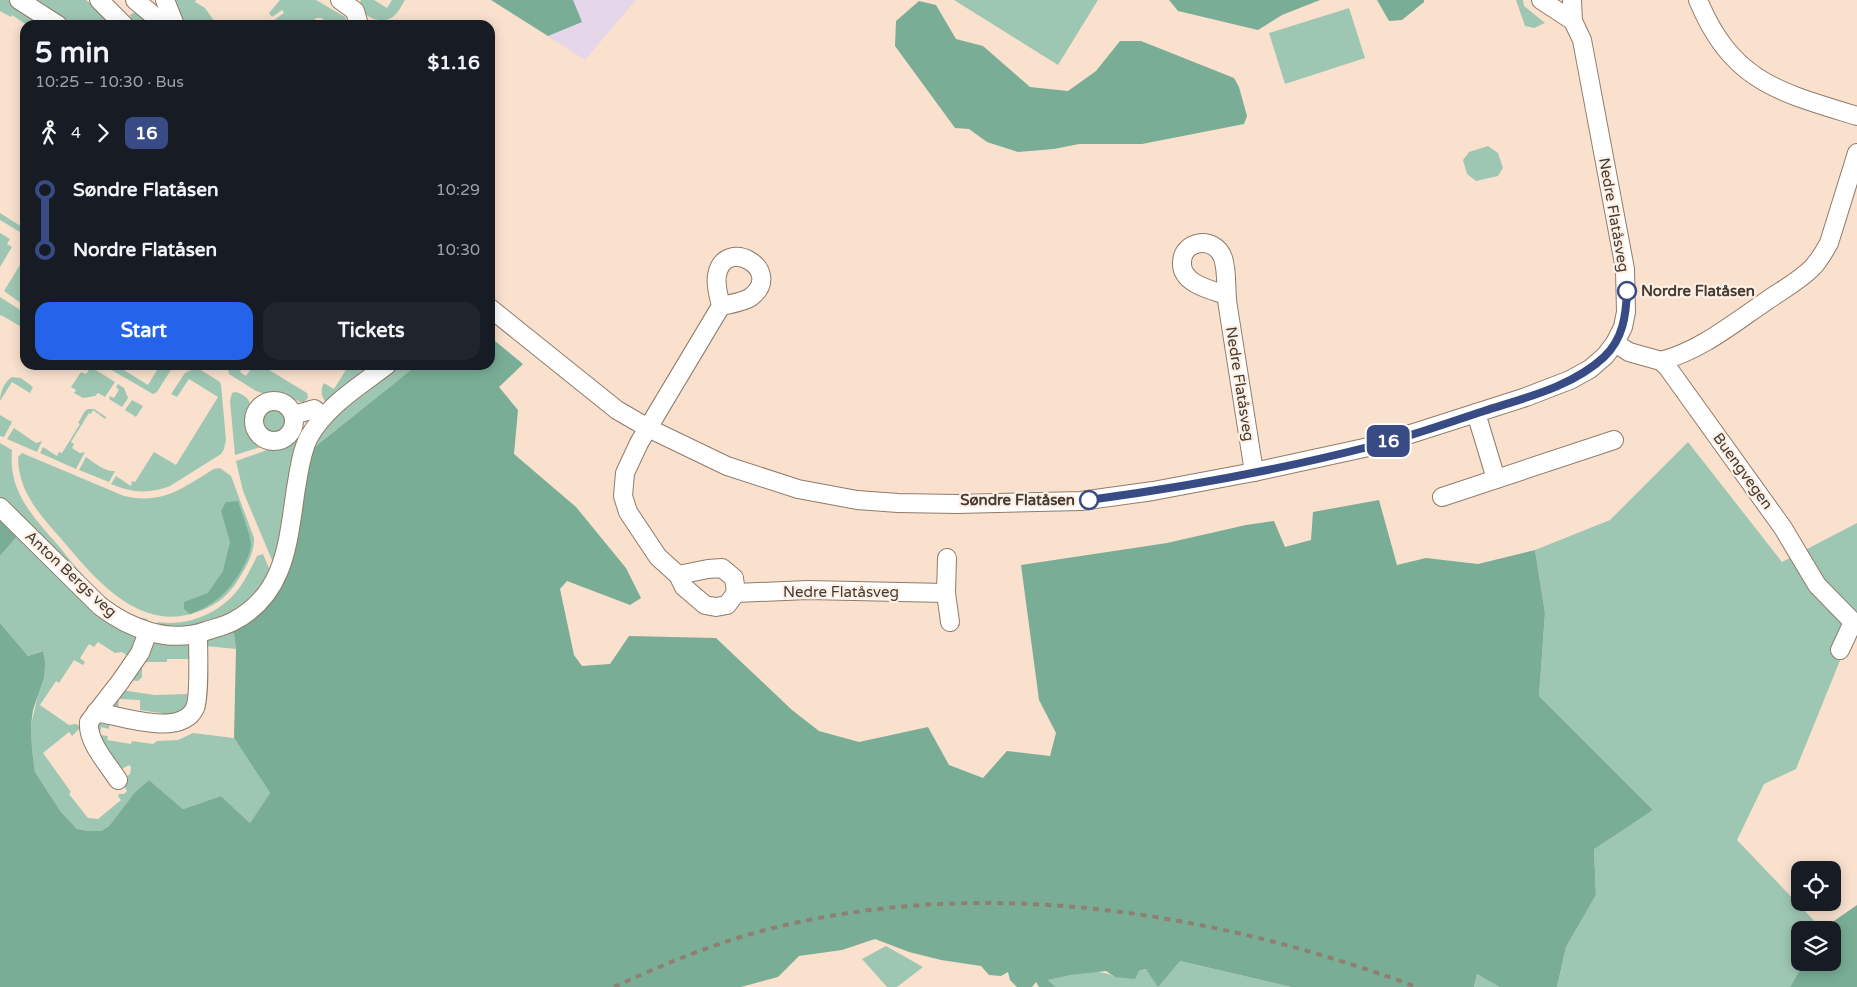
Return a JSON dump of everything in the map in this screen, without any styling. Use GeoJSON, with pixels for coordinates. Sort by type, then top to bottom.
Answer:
{"type":"FeatureCollection","features":[{"type":"Feature","properties":{"kind":"street"},"geometry":{"type":"LineString","coordinates":[[19,0],[50,20]]}},
{"type":"Feature","properties":{"kind":"street"},"geometry":{"type":"LineString","coordinates":[[107,3],[136,0],[159,20]]}},
{"type":"Feature","properties":{"kind":"street"},"geometry":{"type":"LineString","coordinates":[[166,0],[174,20]]}},
{"type":"Feature","properties":{"kind":"street"},"geometry":{"type":"LineString","coordinates":[[340,0],[355,11],[358,20]]}},
{"type":"Feature","properties":{"kind":"street"},"geometry":{"type":"LineString","coordinates":[[1541,0],[1573,21]]}},
{"type":"Feature","properties":{"kind":"street","name":"Nedre Flatåsveg"},"geometry":{"type":"LineString","coordinates":[[495,312],[617,410],[648,428],[727,466],[798,489],[857,500],[898,503],[987,504],[1081,501],[1254,472],[1373,446],[1526,397],[1570,380],[1590,369],[1605,356],[1615,343],[1623,327],[1626,312],[1625,269],[1582,40],[1573,21],[1572,0]]}},
{"type":"Feature","properties":{"kind":"street"},"geometry":{"type":"LineString","coordinates":[[1698,0],[1707,22],[1721,45],[1753,76],[1795,97],[1857,116]]}},
{"type":"Feature","properties":{"kind":"street"},"geometry":{"type":"LineString","coordinates":[[107,3],[120,20]]}},
{"type":"Feature","properties":{"kind":"street"},"geometry":{"type":"LineString","coordinates":[[1615,343],[1629,352],[1661,360],[1678,356],[1698,347],[1795,282],[1811,269],[1823,255],[1829,243],[1857,153]]}},
{"type":"Feature","properties":{"kind":"street","name":"Nedre Flatåsveg"},"geometry":{"type":"LineString","coordinates":[[1226,295],[1254,472]]}},
{"type":"Feature","properties":{"kind":"street"},"geometry":{"type":"LineString","coordinates":[[678,575],[722,568],[734,578],[736,593],[727,605],[716,607],[705,605],[684,587],[678,575],[658,557],[628,512],[623,496],[625,473],[639,443],[721,306]]}},
{"type":"Feature","properties":{"kind":"street","name":"Buengvegen"},"geometry":{"type":"LineString","coordinates":[[1661,360],[1784,528],[1817,585],[1855,624],[1840,650]]}},
{"type":"Feature","properties":{"kind":"street"},"geometry":{"type":"LineString","coordinates":[[294,415],[314,409],[323,416],[381,370]]}},
{"type":"Feature","properties":{"kind":"street"},"geometry":{"type":"LineString","coordinates":[[1476,413],[1496,479]]}},
{"type":"Feature","properties":{"kind":"street","name":"Anton Bergs veg"},"geometry":{"type":"LineString","coordinates":[[0,507],[100,606],[116,618],[148,632],[173,636],[198,634],[232,622],[248,611],[266,594],[279,573],[286,552],[299,469],[309,438],[323,416]]}},
{"type":"Feature","properties":{"kind":"street"},"geometry":{"type":"LineString","coordinates":[[1442,496],[1614,440]]}},
{"type":"Feature","properties":{"kind":"street"},"geometry":{"type":"LineString","coordinates":[[947,558],[946,593],[950,622]]}},
{"type":"Feature","properties":{"kind":"street","name":"Nedre Flatåsveg"},"geometry":{"type":"LineString","coordinates":[[736,593],[808,590],[946,593]]}},
{"type":"Feature","properties":{"kind":"street"},"geometry":{"type":"LineString","coordinates":[[118,780],[94,742],[89,729],[89,722],[140,653],[148,632]]}},
{"type":"Feature","properties":{"kind":"street"},"geometry":{"type":"LineString","coordinates":[[96,712],[150,724],[166,724],[186,716],[195,708],[198,634]]}},
{"type":"Feature","properties":{"kind":"shaded area"},"geometry":{"type":"Polygon","coordinates":[[[491,0],[636,0],[585,60],[491,0]]]}},
{"type":"Feature","properties":{"kind":"green space"},"geometry":{"type":"Polygon","coordinates":[[[0,0],[8,0],[39,20],[20,20],[0,11],[0,0]]]}},
{"type":"Feature","properties":{"kind":"green space"},"geometry":{"type":"Polygon","coordinates":[[[31,0],[86,0],[109,20],[62,20],[31,0]]]}},
{"type":"Feature","properties":{"kind":"green space"},"geometry":{"type":"Polygon","coordinates":[[[171,0],[196,0],[195,2],[205,8],[213,20],[180,20],[171,0]]]}},
{"type":"Feature","properties":{"kind":"green space"},"geometry":{"type":"Polygon","coordinates":[[[280,0],[316,0],[345,17],[346,20],[316,18],[314,20],[274,20],[284,13],[282,10],[272,17],[269,13],[280,0]]]}},
{"type":"Feature","properties":{"kind":"green space"},"geometry":{"type":"Polygon","coordinates":[[[361,0],[374,0],[387,8],[392,0],[405,0],[396,14],[386,20],[381,20],[370,17],[361,10],[358,6],[361,0]]]}},
{"type":"Feature","properties":{"kind":"green space"},"geometry":{"type":"Polygon","coordinates":[[[491,0],[573,0],[582,22],[548,36],[491,0]]]}},
{"type":"Feature","properties":{"kind":"green space"},"geometry":{"type":"Polygon","coordinates":[[[954,0],[1098,0],[1058,65],[954,0]]]}},
{"type":"Feature","properties":{"kind":"green space"},"geometry":{"type":"Polygon","coordinates":[[[1169,0],[1320,0],[1282,15],[1258,30],[1178,11],[1169,0]]]}},
{"type":"Feature","properties":{"kind":"green space"},"geometry":{"type":"Polygon","coordinates":[[[1377,0],[1424,0],[1424,2],[1402,20],[1389,21],[1377,0]]]}},
{"type":"Feature","properties":{"kind":"green space"},"geometry":{"type":"Polygon","coordinates":[[[1516,0],[1523,0],[1524,6],[1545,23],[1534,28],[1525,26],[1516,0]]]}},
{"type":"Feature","properties":{"kind":"green space"},"geometry":{"type":"Polygon","coordinates":[[[919,1],[936,5],[956,39],[983,46],[1030,87],[1068,91],[1096,71],[1120,41],[1141,41],[1234,78],[1239,87],[1247,116],[1244,124],[1142,144],[1079,144],[1054,149],[1018,152],[987,142],[969,129],[955,128],[895,46],[896,21],[919,1]]]}},
{"type":"Feature","properties":{"kind":"green space"},"geometry":{"type":"Polygon","coordinates":[[[1349,8],[1365,58],[1285,84],[1269,33],[1349,8]]]}},
{"type":"Feature","properties":{"kind":"green space"},"geometry":{"type":"Polygon","coordinates":[[[140,12],[150,20],[132,20],[130,15],[140,12]]]}},
{"type":"Feature","properties":{"kind":"green space"},"geometry":{"type":"Polygon","coordinates":[[[1488,146],[1498,153],[1503,168],[1498,176],[1476,181],[1467,174],[1463,160],[1469,152],[1488,146]]]}},
{"type":"Feature","properties":{"kind":"green space"},"geometry":{"type":"Polygon","coordinates":[[[0,213],[20,226],[20,232],[0,220],[0,213]]]}},
{"type":"Feature","properties":{"kind":"green space"},"geometry":{"type":"Polygon","coordinates":[[[0,233],[10,239],[7,244],[12,247],[0,267],[0,233]]]}},
{"type":"Feature","properties":{"kind":"green space"},"geometry":{"type":"Polygon","coordinates":[[[20,265],[20,302],[4,291],[20,265]]]}},
{"type":"Feature","properties":{"kind":"green space"},"geometry":{"type":"Polygon","coordinates":[[[0,297],[20,310],[20,326],[1,315],[0,297]]]}},
{"type":"Feature","properties":{"kind":"green space"},"geometry":{"type":"Polygon","coordinates":[[[495,341],[523,364],[499,387],[518,410],[514,454],[576,507],[626,568],[641,598],[630,605],[567,581],[560,589],[574,655],[582,666],[610,664],[629,636],[716,638],[792,710],[819,731],[859,742],[928,727],[949,765],[983,778],[1007,751],[1050,756],[1056,733],[1039,700],[1021,565],[1167,543],[1246,525],[1274,521],[1285,547],[1311,540],[1313,512],[1379,500],[1397,565],[1426,558],[1478,564],[1535,550],[1545,613],[1539,696],[1653,810],[1594,849],[1596,895],[1566,947],[1557,987],[1499,987],[1477,974],[1474,987],[1291,987],[1180,961],[1158,987],[1146,969],[1139,971],[1135,979],[1115,977],[1106,971],[1070,975],[1048,980],[1056,987],[1039,987],[1036,982],[1032,987],[1017,987],[1010,980],[1008,972],[1001,976],[989,975],[981,966],[941,960],[909,952],[875,939],[842,950],[799,956],[778,977],[741,987],[0,987],[0,623],[28,656],[43,651],[45,663],[44,677],[33,710],[31,725],[35,772],[61,812],[77,829],[101,831],[109,826],[135,792],[149,780],[183,809],[221,796],[250,823],[270,793],[234,738],[236,649],[233,626],[270,597],[311,450],[411,370],[495,370],[495,341]]]}},
{"type":"Feature","properties":{"kind":"green space"},"geometry":{"type":"Polygon","coordinates":[[[89,370],[96,370],[115,382],[105,397],[98,393],[95,396],[83,398],[74,393],[76,390],[71,387],[81,372],[86,374],[89,370]]]}},
{"type":"Feature","properties":{"kind":"green space"},"geometry":{"type":"Polygon","coordinates":[[[112,370],[124,370],[148,385],[157,370],[171,370],[157,392],[153,394],[112,370]]]}},
{"type":"Feature","properties":{"kind":"green space"},"geometry":{"type":"Polygon","coordinates":[[[191,370],[201,370],[220,382],[226,440],[221,454],[170,486],[162,489],[133,491],[111,484],[116,476],[131,486],[132,481],[135,482],[154,452],[176,465],[218,397],[189,379],[177,397],[171,394],[185,373],[191,370]]]}},
{"type":"Feature","properties":{"kind":"green space"},"geometry":{"type":"Polygon","coordinates":[[[228,370],[241,370],[240,372],[246,376],[250,370],[269,370],[307,393],[308,398],[303,403],[284,395],[262,393],[229,374],[228,370]]]}},
{"type":"Feature","properties":{"kind":"green space"},"geometry":{"type":"Polygon","coordinates":[[[346,370],[371,370],[327,403],[323,399],[322,393],[324,383],[334,389],[346,370]]]}},
{"type":"Feature","properties":{"kind":"green space"},"geometry":{"type":"Polygon","coordinates":[[[389,370],[411,370],[311,450],[324,425],[389,370]]]}},
{"type":"Feature","properties":{"kind":"green space"},"geometry":{"type":"Polygon","coordinates":[[[12,377],[21,378],[33,387],[30,393],[12,382],[0,401],[3,388],[12,377]]]}},
{"type":"Feature","properties":{"kind":"green space"},"geometry":{"type":"Polygon","coordinates":[[[118,384],[124,388],[128,398],[122,407],[109,399],[110,396],[114,398],[119,390],[116,387],[118,384]]]}},
{"type":"Feature","properties":{"kind":"green space"},"geometry":{"type":"Polygon","coordinates":[[[235,392],[247,398],[250,405],[246,415],[246,426],[253,438],[264,446],[235,455],[230,401],[232,393],[235,392]]]}},
{"type":"Feature","properties":{"kind":"green space"},"geometry":{"type":"Polygon","coordinates":[[[132,400],[143,406],[136,417],[125,410],[132,400]]]}},
{"type":"Feature","properties":{"kind":"green space"},"geometry":{"type":"Polygon","coordinates":[[[94,409],[106,417],[105,419],[93,410],[91,414],[89,413],[71,442],[74,444],[72,448],[80,453],[85,452],[76,469],[40,453],[43,447],[57,456],[59,452],[62,453],[80,424],[78,423],[85,411],[94,409]]]}},
{"type":"Feature","properties":{"kind":"green space"},"geometry":{"type":"Polygon","coordinates":[[[274,410],[282,413],[285,421],[282,429],[274,432],[266,429],[263,421],[266,413],[274,410]]]}},
{"type":"Feature","properties":{"kind":"green space"},"geometry":{"type":"Polygon","coordinates":[[[0,415],[12,422],[4,437],[0,436],[0,415]]]}},
{"type":"Feature","properties":{"kind":"green space"},"geometry":{"type":"Polygon","coordinates":[[[310,425],[296,458],[289,491],[285,529],[274,565],[243,491],[236,461],[270,449],[285,446],[298,438],[310,425]]]}},
{"type":"Feature","properties":{"kind":"green space"},"geometry":{"type":"Polygon","coordinates":[[[14,428],[36,443],[42,441],[37,452],[7,439],[14,428]]]}},
{"type":"Feature","properties":{"kind":"green space"},"geometry":{"type":"Polygon","coordinates":[[[1688,442],[1782,562],[1857,523],[1857,627],[1854,626],[1796,769],[1764,784],[1737,840],[1791,897],[1791,911],[1805,911],[1814,921],[1791,921],[1791,971],[1799,971],[1790,987],[1557,987],[1566,947],[1596,895],[1594,848],[1653,810],[1539,696],[1545,613],[1535,550],[1610,520],[1688,442]]]}},
{"type":"Feature","properties":{"kind":"green space"},"geometry":{"type":"Polygon","coordinates":[[[0,443],[12,450],[12,469],[20,496],[40,524],[96,589],[120,608],[133,615],[147,619],[148,622],[116,611],[0,499],[0,443]]]}},
{"type":"Feature","properties":{"kind":"green space"},"geometry":{"type":"Polygon","coordinates":[[[22,453],[124,496],[138,498],[150,498],[172,493],[214,469],[220,468],[231,476],[254,538],[253,550],[248,562],[228,593],[219,601],[203,610],[176,617],[157,615],[138,609],[121,599],[90,572],[39,513],[26,492],[22,481],[18,457],[22,453]]]}},
{"type":"Feature","properties":{"kind":"green space"},"geometry":{"type":"Polygon","coordinates":[[[86,457],[104,469],[115,471],[109,482],[79,470],[86,457]]]}},
{"type":"Feature","properties":{"kind":"green space"},"geometry":{"type":"Polygon","coordinates":[[[238,501],[251,541],[251,548],[247,559],[228,590],[215,601],[190,614],[184,609],[184,602],[208,593],[223,571],[230,542],[221,511],[226,502],[238,501]]]}},
{"type":"Feature","properties":{"kind":"green space"},"geometry":{"type":"Polygon","coordinates":[[[0,514],[20,533],[0,556],[0,514]]]}},
{"type":"Feature","properties":{"kind":"green space"},"geometry":{"type":"Polygon","coordinates":[[[20,533],[140,635],[141,640],[128,656],[122,652],[115,653],[98,642],[94,647],[89,644],[80,658],[85,662],[83,665],[74,660],[59,683],[56,681],[40,705],[69,725],[76,724],[81,727],[72,736],[69,732],[43,753],[71,792],[69,794],[88,818],[98,819],[121,800],[118,796],[119,794],[124,794],[127,791],[123,779],[130,774],[131,767],[129,765],[119,769],[96,741],[97,720],[110,718],[109,729],[101,727],[100,735],[108,736],[107,740],[131,744],[132,741],[153,744],[157,741],[178,740],[193,733],[234,738],[270,793],[250,823],[221,796],[183,809],[149,780],[135,792],[109,826],[101,831],[77,829],[61,812],[35,772],[32,749],[31,725],[38,695],[42,651],[28,656],[0,623],[0,556],[20,533]]]}},
{"type":"Feature","properties":{"kind":"green space"},"geometry":{"type":"Polygon","coordinates":[[[263,554],[269,568],[274,565],[268,577],[252,599],[231,616],[202,627],[186,630],[155,628],[158,622],[170,623],[193,620],[224,604],[240,587],[257,556],[263,554]]]}},
{"type":"Feature","properties":{"kind":"green space"},"geometry":{"type":"Polygon","coordinates":[[[233,626],[236,649],[206,646],[207,637],[233,626]]]}},
{"type":"Feature","properties":{"kind":"green space"},"geometry":{"type":"Polygon","coordinates":[[[152,640],[191,641],[192,659],[142,662],[142,677],[138,681],[130,680],[152,640]]]}},
{"type":"Feature","properties":{"kind":"green space"},"geometry":{"type":"Polygon","coordinates":[[[121,690],[155,695],[187,694],[189,692],[187,711],[168,716],[140,710],[140,700],[119,699],[118,710],[111,708],[121,690]]]}},
{"type":"Feature","properties":{"kind":"green space"},"geometry":{"type":"Polygon","coordinates":[[[1857,905],[1857,987],[1790,987],[1799,971],[1841,971],[1841,921],[1834,921],[1857,905]]]}},
{"type":"Feature","properties":{"kind":"green space"},"geometry":{"type":"Polygon","coordinates":[[[886,946],[923,967],[897,987],[887,987],[862,959],[886,946]]]}},
{"type":"Feature","properties":{"kind":"green space"},"geometry":{"type":"Polygon","coordinates":[[[1180,961],[1291,987],[1056,987],[1048,980],[1091,972],[1100,972],[1115,977],[1180,961]]]}},
{"type":"Feature","properties":{"kind":"green space"},"geometry":{"type":"Polygon","coordinates":[[[1477,974],[1499,987],[1474,987],[1477,974]]]}},
{"type":"Feature","properties":{"kind":"railway"},"geometry":{"type":"LineString","coordinates":[[614,987],[683,957],[736,938],[837,915],[920,905],[1004,903],[1088,908],[1172,920],[1255,937],[1337,960],[1417,987]]}},
{"type":"Feature","properties":{"kind":"bus line","name":"16"},"geometry":{"type":"LineString","coordinates":[[1089,500],[1254,472],[1373,446],[1526,397],[1570,380],[1590,369],[1605,356],[1615,343],[1623,327],[1627,291]]}},
{"type":"Feature","properties":{"kind":"place","name":"Nordre Flatåsen"},"geometry":{"type":"Point","coordinates":[1627,291]}},
{"type":"Feature","properties":{"kind":"place","name":"Søndre Flatåsen"},"geometry":{"type":"Point","coordinates":[1089,500]}}]}
